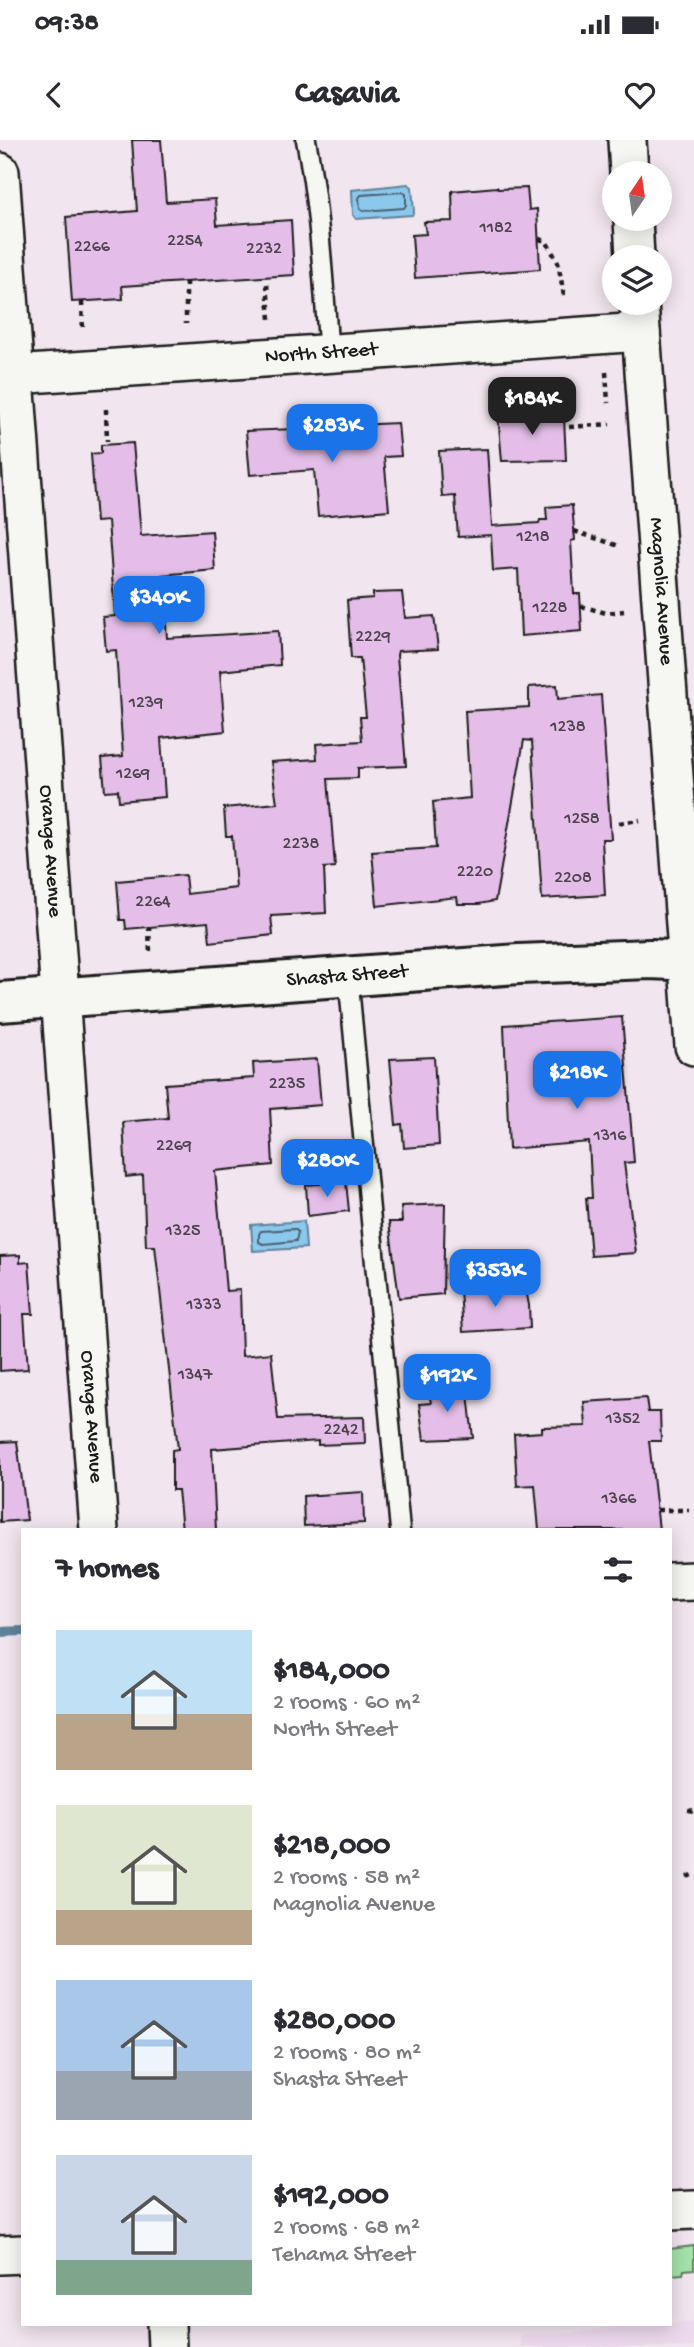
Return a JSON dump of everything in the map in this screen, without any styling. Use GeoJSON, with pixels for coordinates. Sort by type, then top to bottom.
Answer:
{"type":"FeatureCollection","features":[{"type":"Feature","properties":{"kind":"street"},"geometry":{"type":"LineString","coordinates":[[626,140],[628,161]]}},
{"type":"Feature","properties":{"kind":"street","name":"Orange Avenue"},"geometry":{"type":"LineString","coordinates":[[0,172],[7,376],[61,998],[99,1528]]}},
{"type":"Feature","properties":{"kind":"street","name":"North Street"},"geometry":{"type":"LineString","coordinates":[[7,376],[329,354],[640,317]]}},
{"type":"Feature","properties":{"kind":"street","name":"Magnolia Avenue"},"geometry":{"type":"LineString","coordinates":[[640,317],[691,961],[694,1046]]}},
{"type":"Feature","properties":{"kind":"street","name":"Shasta Street"},"geometry":{"type":"LineString","coordinates":[[0,1002],[519,964],[650,959],[691,961]]}},
{"type":"Feature","properties":{"kind":"street"},"geometry":{"type":"LineString","coordinates":[[672,1582],[694,1581]]}},
{"type":"Feature","properties":{"kind":"street"},"geometry":{"type":"LineString","coordinates":[[672,2211],[694,2210]]}},
{"type":"Feature","properties":{"kind":"street"},"geometry":{"type":"LineString","coordinates":[[0,2256],[21,2254]]}},
{"type":"Feature","properties":{"kind":"street"},"geometry":{"type":"LineString","coordinates":[[166,2326],[167,2347]]}},
{"type":"Feature","properties":{"kind":"lane"},"geometry":{"type":"LineString","coordinates":[[306,140],[321,250],[329,354]]}},
{"type":"Feature","properties":{"kind":"lane"},"geometry":{"type":"LineString","coordinates":[[348,975],[400,1528]]}},
{"type":"Feature","properties":{"kind":"path"},"geometry":{"type":"LineString","coordinates":[[539,239],[546,241],[558,262],[564,296]]}},
{"type":"Feature","properties":{"kind":"path"},"geometry":{"type":"LineString","coordinates":[[186,282],[186,324]]}},
{"type":"Feature","properties":{"kind":"path"},"geometry":{"type":"LineString","coordinates":[[267,284],[270,319]]}},
{"type":"Feature","properties":{"kind":"path"},"geometry":{"type":"LineString","coordinates":[[82,302],[83,332]]}},
{"type":"Feature","properties":{"kind":"path"},"geometry":{"type":"LineString","coordinates":[[106,409],[107,441]]}},
{"type":"Feature","properties":{"kind":"path"},"geometry":{"type":"LineString","coordinates":[[569,427],[610,424]]}},
{"type":"Feature","properties":{"kind":"path"},"geometry":{"type":"LineString","coordinates":[[574,531],[619,546]]}},
{"type":"Feature","properties":{"kind":"path"},"geometry":{"type":"LineString","coordinates":[[581,606],[606,613],[624,611]]}},
{"type":"Feature","properties":{"kind":"path"},"geometry":{"type":"LineString","coordinates":[[619,823],[640,820]]}},
{"type":"Feature","properties":{"kind":"path"},"geometry":{"type":"LineString","coordinates":[[149,926],[150,954]]}},
{"type":"Feature","properties":{"kind":"path"},"geometry":{"type":"LineString","coordinates":[[657,1510],[689,1510]]}},
{"type":"Feature","properties":{"kind":"path"},"geometry":{"type":"LineString","coordinates":[[687,1877],[694,1874]]}},
{"type":"Feature","properties":{"kind":"shaded area"},"geometry":{"type":"Polygon","coordinates":[[[694,2322],[694,2347],[521,2347],[520,2336],[531,2334],[672,2326],[672,2324],[694,2322]]]}},
{"type":"Feature","properties":{"kind":"green space"},"geometry":{"type":"Polygon","coordinates":[[[694,2246],[694,2269],[672,2275],[672,2249],[694,2246]]]}},
{"type":"Feature","properties":{"kind":"water"},"geometry":{"type":"Polygon","coordinates":[[[408,184],[412,187],[412,215],[356,219],[353,215],[352,190],[408,184]]]}},
{"type":"Feature","properties":{"kind":"water"},"geometry":{"type":"Polygon","coordinates":[[[304,1221],[306,1248],[253,1251],[251,1225],[304,1221]]]}},
{"type":"Feature","properties":{"kind":"building"},"geometry":{"type":"Polygon","coordinates":[[[132,140],[161,140],[166,202],[215,199],[217,225],[291,220],[294,275],[122,286],[123,299],[72,302],[66,217],[137,211],[132,140]]]}},
{"type":"Feature","properties":{"kind":"building"},"geometry":{"type":"Polygon","coordinates":[[[497,187],[527,188],[529,210],[537,209],[540,269],[415,278],[412,235],[426,234],[424,222],[453,221],[452,191],[497,187]]]}},
{"type":"Feature","properties":{"kind":"building"},"geometry":{"type":"Polygon","coordinates":[[[546,411],[546,419],[564,418],[566,460],[502,461],[498,414],[546,411]]]}},
{"type":"Feature","properties":{"kind":"building"},"geometry":{"type":"Polygon","coordinates":[[[398,423],[401,456],[384,457],[389,510],[318,516],[314,470],[250,475],[246,431],[294,429],[295,441],[355,428],[354,425],[398,423]]]}},
{"type":"Feature","properties":{"kind":"building"},"geometry":{"type":"Polygon","coordinates":[[[133,443],[141,536],[212,531],[215,570],[162,575],[167,638],[278,631],[280,665],[220,671],[225,731],[161,738],[165,797],[119,801],[118,790],[105,791],[102,758],[123,756],[116,650],[106,651],[103,617],[115,616],[108,521],[96,522],[91,454],[101,453],[101,445],[133,443]]]}},
{"type":"Feature","properties":{"kind":"building"},"geometry":{"type":"Polygon","coordinates":[[[487,449],[492,526],[539,523],[540,520],[547,520],[546,507],[572,505],[575,540],[571,541],[574,594],[580,594],[582,631],[521,636],[518,569],[493,571],[491,535],[458,537],[455,496],[442,497],[439,451],[487,449]]]}},
{"type":"Feature","properties":{"kind":"building"},"geometry":{"type":"Polygon","coordinates":[[[402,592],[405,618],[434,616],[438,649],[398,651],[406,766],[358,768],[358,778],[328,779],[335,867],[324,868],[326,913],[271,916],[273,935],[210,942],[208,922],[126,929],[125,920],[120,920],[117,881],[185,875],[187,894],[236,888],[232,836],[226,836],[224,808],[277,803],[271,762],[317,759],[316,744],[362,741],[360,717],[366,717],[360,658],[351,658],[347,600],[373,598],[373,593],[402,592]]]}},
{"type":"Feature","properties":{"kind":"building"},"geometry":{"type":"Polygon","coordinates":[[[557,685],[558,699],[601,695],[611,839],[602,839],[605,895],[542,899],[532,741],[524,740],[495,901],[458,904],[457,897],[377,906],[372,852],[436,848],[433,802],[470,798],[465,711],[529,707],[529,687],[557,685]]]}},
{"type":"Feature","properties":{"kind":"building"},"geometry":{"type":"Polygon","coordinates":[[[622,1017],[634,1162],[624,1163],[636,1253],[591,1256],[586,1198],[592,1198],[589,1142],[509,1149],[504,1025],[622,1017]]]}},
{"type":"Feature","properties":{"kind":"building"},"geometry":{"type":"Polygon","coordinates":[[[434,1057],[439,1145],[404,1148],[402,1124],[396,1125],[390,1059],[434,1057]]]}},
{"type":"Feature","properties":{"kind":"building"},"geometry":{"type":"Polygon","coordinates":[[[317,1059],[321,1105],[270,1109],[273,1165],[215,1171],[226,1291],[240,1290],[242,1356],[271,1353],[278,1419],[364,1417],[365,1443],[318,1445],[318,1441],[212,1449],[216,1528],[182,1528],[178,1490],[172,1490],[172,1450],[178,1449],[155,1246],[146,1246],[143,1175],[126,1177],[123,1122],[168,1118],[165,1084],[254,1078],[253,1063],[317,1059]]]}},
{"type":"Feature","properties":{"kind":"building"},"geometry":{"type":"Polygon","coordinates":[[[346,1182],[349,1211],[308,1216],[306,1185],[346,1182]]]}},
{"type":"Feature","properties":{"kind":"building"},"geometry":{"type":"Polygon","coordinates":[[[445,1204],[443,1294],[399,1298],[389,1222],[402,1222],[401,1206],[445,1204]]]}},
{"type":"Feature","properties":{"kind":"building"},"geometry":{"type":"Polygon","coordinates":[[[20,1255],[20,1263],[29,1262],[33,1314],[24,1314],[28,1369],[0,1371],[0,1256],[20,1255]]]}},
{"type":"Feature","properties":{"kind":"building"},"geometry":{"type":"Polygon","coordinates":[[[525,1285],[530,1328],[463,1332],[460,1290],[525,1285]]]}},
{"type":"Feature","properties":{"kind":"building"},"geometry":{"type":"Polygon","coordinates":[[[467,1385],[473,1438],[424,1440],[419,1404],[431,1403],[428,1388],[467,1385]]]}},
{"type":"Feature","properties":{"kind":"building"},"geometry":{"type":"Polygon","coordinates":[[[646,1398],[648,1412],[660,1412],[661,1441],[649,1441],[659,1528],[539,1528],[535,1485],[517,1486],[514,1434],[542,1432],[542,1427],[586,1426],[584,1402],[646,1398]]]}},
{"type":"Feature","properties":{"kind":"building"},"geometry":{"type":"Polygon","coordinates":[[[17,1441],[27,1520],[0,1522],[0,1442],[17,1441]]]}},
{"type":"Feature","properties":{"kind":"building"},"geometry":{"type":"Polygon","coordinates":[[[363,1492],[364,1523],[304,1526],[303,1496],[363,1492]]]}},
{"type":"Feature","properties":{"kind":"waterway"},"geometry":{"type":"LineString","coordinates":[[0,1632],[21,1631]]}}]}
